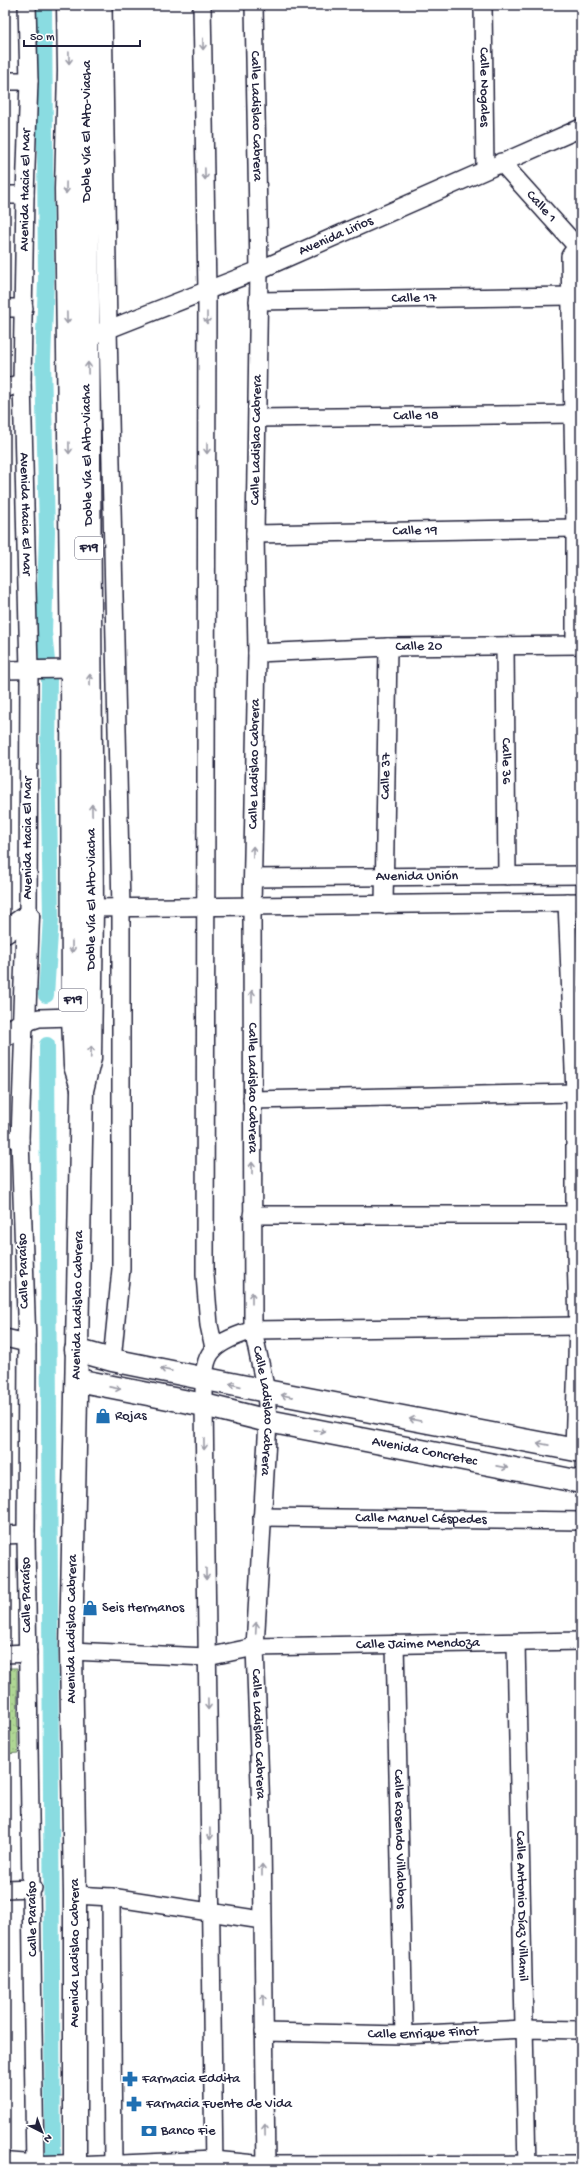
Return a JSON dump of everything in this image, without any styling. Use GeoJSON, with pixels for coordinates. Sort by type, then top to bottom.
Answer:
{"type":"FeatureCollection","features":[{"type":"Feature","properties":{"kind":"main road","name":"Doble Vía El Alto-Viacha"},"geometry":{"type":"LineString","coordinates":[[68,5],[69,71],[66,189],[65,1017],[75,1066],[82,1090]]}},
{"type":"Feature","properties":{"kind":"main road","name":"Doble Vía El Alto-Viacha"},"geometry":{"type":"LineString","coordinates":[[82,1090],[90,1058],[92,908],[87,337],[86,5]]}},
{"type":"Feature","properties":{"kind":"main road"},"geometry":{"type":"LineString","coordinates":[[5,932],[28,916]]}},
{"type":"Feature","properties":{"kind":"main road","name":"Avenida Hacia El Mar"},"geometry":{"type":"LineString","coordinates":[[28,916],[31,1020]]}},
{"type":"Feature","properties":{"kind":"main road"},"geometry":{"type":"LineString","coordinates":[[5,1035],[31,1020]]}},
{"type":"Feature","properties":{"kind":"main road","name":"Avenida Ladislao Cabrera"},"geometry":{"type":"LineString","coordinates":[[51,2168],[75,1895],[71,1651],[82,1090]]}},
{"type":"Feature","properties":{"kind":"main road"},"geometry":{"type":"LineString","coordinates":[[76,1350],[112,1360],[266,1392],[578,1451]]}},
{"type":"Feature","properties":{"kind":"main road","name":"Avenida Concretec"},"geometry":{"type":"LineString","coordinates":[[77,1380],[204,1405],[268,1421],[581,1482]]}},
{"type":"Feature","properties":{"kind":"main road"},"geometry":{"type":"LineString","coordinates":[[5,2164],[51,2168]]}},
{"type":"Feature","properties":{"kind":"street","name":"Avenida Hacia El Mar"},"geometry":{"type":"LineString","coordinates":[[27,5],[29,81],[25,195],[22,382],[34,670],[28,916]]}},
{"type":"Feature","properties":{"kind":"street"},"geometry":{"type":"LineString","coordinates":[[103,5],[108,329],[121,908],[122,1269],[112,1360]]}},
{"type":"Feature","properties":{"kind":"street"},"geometry":{"type":"LineString","coordinates":[[202,5],[207,291],[205,1275],[209,1325],[214,1348]]}},
{"type":"Feature","properties":{"kind":"street","name":"Calle Ladislao Cabrera"},"geometry":{"type":"LineString","coordinates":[[254,5],[259,270],[258,418],[255,534],[257,653],[252,906],[252,1330],[266,1392],[268,1421],[255,1647],[262,1839],[266,2167]]}},
{"type":"Feature","properties":{"kind":"street","name":"Calle Nogales"},"geometry":{"type":"LineString","coordinates":[[483,5],[485,169]]}},
{"type":"Feature","properties":{"kind":"street"},"geometry":{"type":"LineString","coordinates":[[5,81],[29,81]]}},
{"type":"Feature","properties":{"kind":"street","name":"Avenida Lirios"},"geometry":{"type":"LineString","coordinates":[[87,337],[259,270],[485,169],[581,128]]}},
{"type":"Feature","properties":{"kind":"street","name":"Calle 1"},"geometry":{"type":"LineString","coordinates":[[501,162],[579,248]]}},
{"type":"Feature","properties":{"kind":"street"},"geometry":{"type":"LineString","coordinates":[[5,194],[25,195]]}},
{"type":"Feature","properties":{"kind":"street"},"geometry":{"type":"LineString","coordinates":[[578,645],[570,256],[579,248]]}},
{"type":"Feature","properties":{"kind":"street","name":"Calle 17"},"geometry":{"type":"LineString","coordinates":[[258,301],[571,296]]}},
{"type":"Feature","properties":{"kind":"street"},"geometry":{"type":"LineString","coordinates":[[5,308],[24,308]]}},
{"type":"Feature","properties":{"kind":"street"},"geometry":{"type":"LineString","coordinates":[[5,389],[22,382]]}},
{"type":"Feature","properties":{"kind":"street","name":"Calle 18"},"geometry":{"type":"LineString","coordinates":[[258,418],[573,414]]}},
{"type":"Feature","properties":{"kind":"street","name":"Calle 19"},"geometry":{"type":"LineString","coordinates":[[255,534],[575,528]]}},
{"type":"Feature","properties":{"kind":"street","name":"Calle 20"},"geometry":{"type":"LineString","coordinates":[[257,653],[388,648],[578,645]]}},
{"type":"Feature","properties":{"kind":"street","name":"Calle 36"},"geometry":{"type":"LineString","coordinates":[[505,646],[507,876]]}},
{"type":"Feature","properties":{"kind":"street","name":"Calle 37"},"geometry":{"type":"LineString","coordinates":[[384,904],[388,648]]}},
{"type":"Feature","properties":{"kind":"street"},"geometry":{"type":"LineString","coordinates":[[5,670],[66,669]]}},
{"type":"Feature","properties":{"kind":"street","name":"Avenida Unión"},"geometry":{"type":"LineString","coordinates":[[253,878],[581,875]]}},
{"type":"Feature","properties":{"kind":"street"},"geometry":{"type":"LineString","coordinates":[[92,908],[574,902],[577,1022],[575,1093],[575,1214],[578,1326],[578,1451]]}},
{"type":"Feature","properties":{"kind":"street"},"geometry":{"type":"LineString","coordinates":[[31,1020],[65,1017]]}},
{"type":"Feature","properties":{"kind":"street","name":"Calle Paraíso"},"geometry":{"type":"LineString","coordinates":[[31,1020],[12,1138],[27,1343],[26,1534],[33,1888],[51,2168]]}},
{"type":"Feature","properties":{"kind":"street"},"geometry":{"type":"LineString","coordinates":[[252,1100],[575,1093]]}},
{"type":"Feature","properties":{"kind":"street"},"geometry":{"type":"LineString","coordinates":[[252,1215],[575,1214]]}},
{"type":"Feature","properties":{"kind":"street"},"geometry":{"type":"LineString","coordinates":[[214,2165],[204,1405],[204,1378],[206,1361],[214,1348],[227,1339],[252,1330],[578,1326]]}},
{"type":"Feature","properties":{"kind":"street"},"geometry":{"type":"LineString","coordinates":[[5,1338],[27,1343]]}},
{"type":"Feature","properties":{"kind":"street","name":"Calle Manuel Céspedes"},"geometry":{"type":"LineString","coordinates":[[262,1517],[581,1521]]}},
{"type":"Feature","properties":{"kind":"street"},"geometry":{"type":"LineString","coordinates":[[5,1535],[26,1534]]}},
{"type":"Feature","properties":{"kind":"street","name":"Calle Jaime Mendoza"},"geometry":{"type":"LineString","coordinates":[[71,1651],[207,1657],[255,1647],[581,1641]]}},
{"type":"Feature","properties":{"kind":"street","name":"Calle Antonio Díaz Villamil"},"geometry":{"type":"LineString","coordinates":[[516,1643],[527,2167]]}},
{"type":"Feature","properties":{"kind":"street","name":"Calle Rosendo Villalobos"},"geometry":{"type":"LineString","coordinates":[[395,1644],[404,2035]]}},
{"type":"Feature","properties":{"kind":"street"},"geometry":{"type":"LineString","coordinates":[[5,1654],[28,1653]]}},
{"type":"Feature","properties":{"kind":"street"},"geometry":{"type":"LineString","coordinates":[[5,1889],[33,1888]]}},
{"type":"Feature","properties":{"kind":"street"},"geometry":{"type":"LineString","coordinates":[[75,1895],[111,1897],[262,1920]]}},
{"type":"Feature","properties":{"kind":"street"},"geometry":{"type":"LineString","coordinates":[[111,1897],[113,2167]]}},
{"type":"Feature","properties":{"kind":"street","name":"Calle Enrique Finot"},"geometry":{"type":"LineString","coordinates":[[264,2032],[404,2035],[525,2029],[581,2030]]}},
{"type":"Feature","properties":{"kind":"street"},"geometry":{"type":"LineString","coordinates":[[51,2168],[214,2165],[266,2167],[527,2167],[581,2164]]}},
{"type":"Feature","properties":{"kind":"green space"},"geometry":{"type":"Polygon","coordinates":[[[5,1668],[17,1668],[18,1753],[5,1754],[5,1668]]]}},
{"type":"Feature","properties":{"kind":"waterway"},"geometry":{"type":"LineString","coordinates":[[44,5],[46,281],[43,361],[47,532],[44,632],[49,680],[48,749],[51,918],[46,995]]}},
{"type":"Feature","properties":{"kind":"waterway"},"geometry":{"type":"LineString","coordinates":[[47,1045],[53,2169]]}},
{"type":"Feature","properties":{"kind":"place","name":"Rojas"},"geometry":{"type":"Point","coordinates":[103,1416]}},
{"type":"Feature","properties":{"kind":"place","name":"Seis Hermanos"},"geometry":{"type":"Point","coordinates":[90,1608]}},
{"type":"Feature","properties":{"kind":"place","name":"Farmacia Eddita"},"geometry":{"type":"Point","coordinates":[130,2079]}},
{"type":"Feature","properties":{"kind":"place","name":"Farmacia Fuente de Vida"},"geometry":{"type":"Point","coordinates":[134,2104]}},
{"type":"Feature","properties":{"kind":"place","name":"Banco Fie"},"geometry":{"type":"Point","coordinates":[149,2131]}}]}
